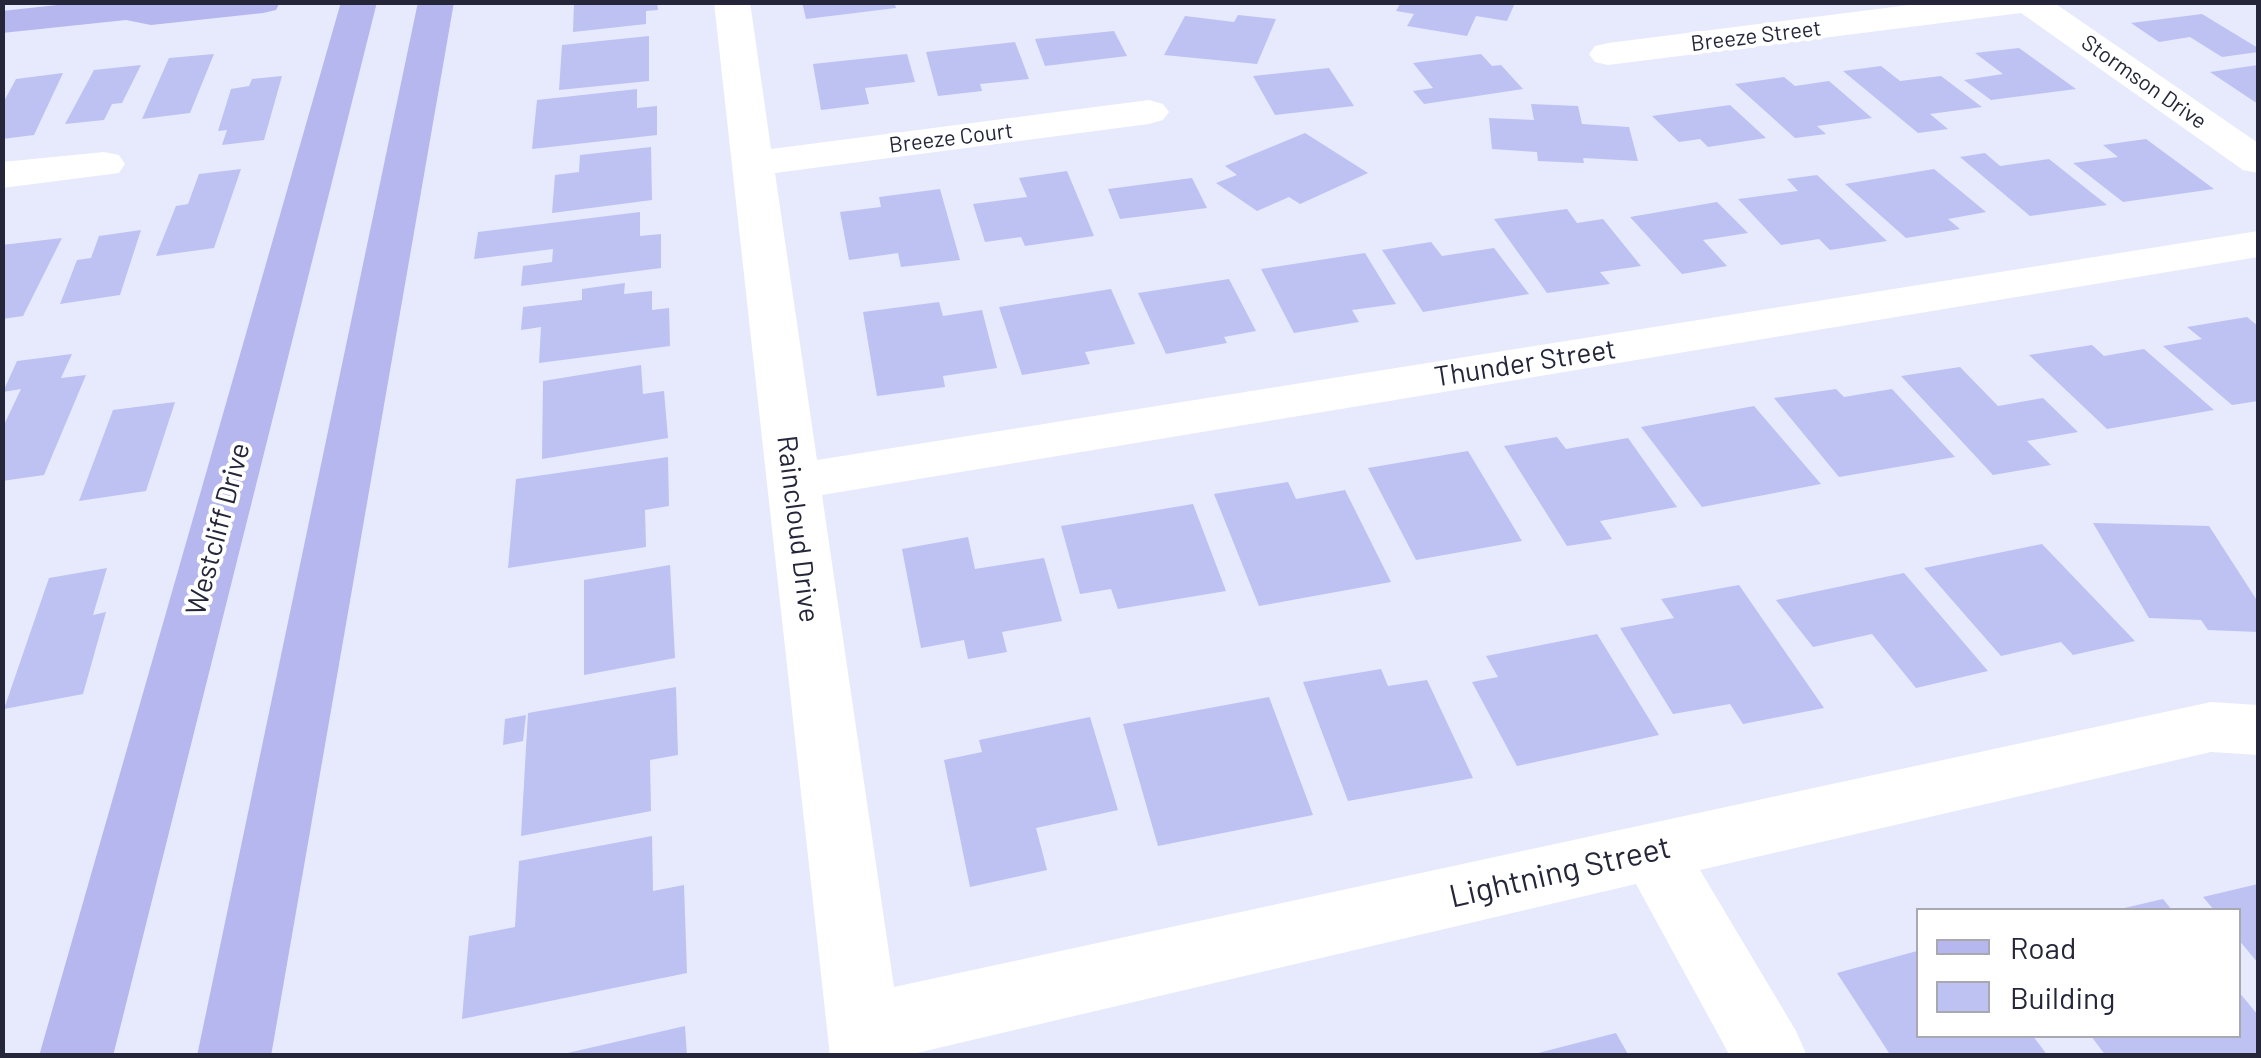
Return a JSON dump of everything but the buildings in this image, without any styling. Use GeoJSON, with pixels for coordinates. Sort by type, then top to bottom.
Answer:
{"type":"FeatureCollection","features":[{"type":"Feature","properties":{"kind":"main road"},"geometry":{"type":"LineString","coordinates":[[2,22],[48,10],[132,6],[151,14],[263,2]]}},
{"type":"Feature","properties":{"kind":"main road","name":"Westcliff Drive"},"geometry":{"type":"LineString","coordinates":[[76,1056],[359,2]]}},
{"type":"Feature","properties":{"kind":"main road"},"geometry":{"type":"LineString","coordinates":[[234,1056],[436,2]]}},
{"type":"Feature","properties":{"kind":"street","name":"Raincloud Drive"},"geometry":{"type":"LineString","coordinates":[[732,2],[865,1042]]}},
{"type":"Feature","properties":{"kind":"street","name":"Breeze Street"},"geometry":{"type":"LineString","coordinates":[[1608,54],[2026,2]]}},
{"type":"Feature","properties":{"kind":"street","name":"Stormson Drive"},"geometry":{"type":"LineString","coordinates":[[2026,2],[2258,162]]}},
{"type":"Feature","properties":{"kind":"street","name":"Breeze Court"},"geometry":{"type":"LineString","coordinates":[[752,164],[1149,112]]}},
{"type":"Feature","properties":{"kind":"street"},"geometry":{"type":"LineString","coordinates":[[2,175],[104,164]]}},
{"type":"Feature","properties":{"kind":"street","name":"Thunder Street"},"geometry":{"type":"LineString","coordinates":[[792,482],[2258,244]]}},
{"type":"Feature","properties":{"kind":"street","name":"Lightning Street"},"geometry":{"type":"LineString","coordinates":[[865,1042],[1654,852],[2211,727],[2258,730]]}},
{"type":"Feature","properties":{"kind":"street"},"geometry":{"type":"LineString","coordinates":[[1654,852],[1770,1056]]}}]}
